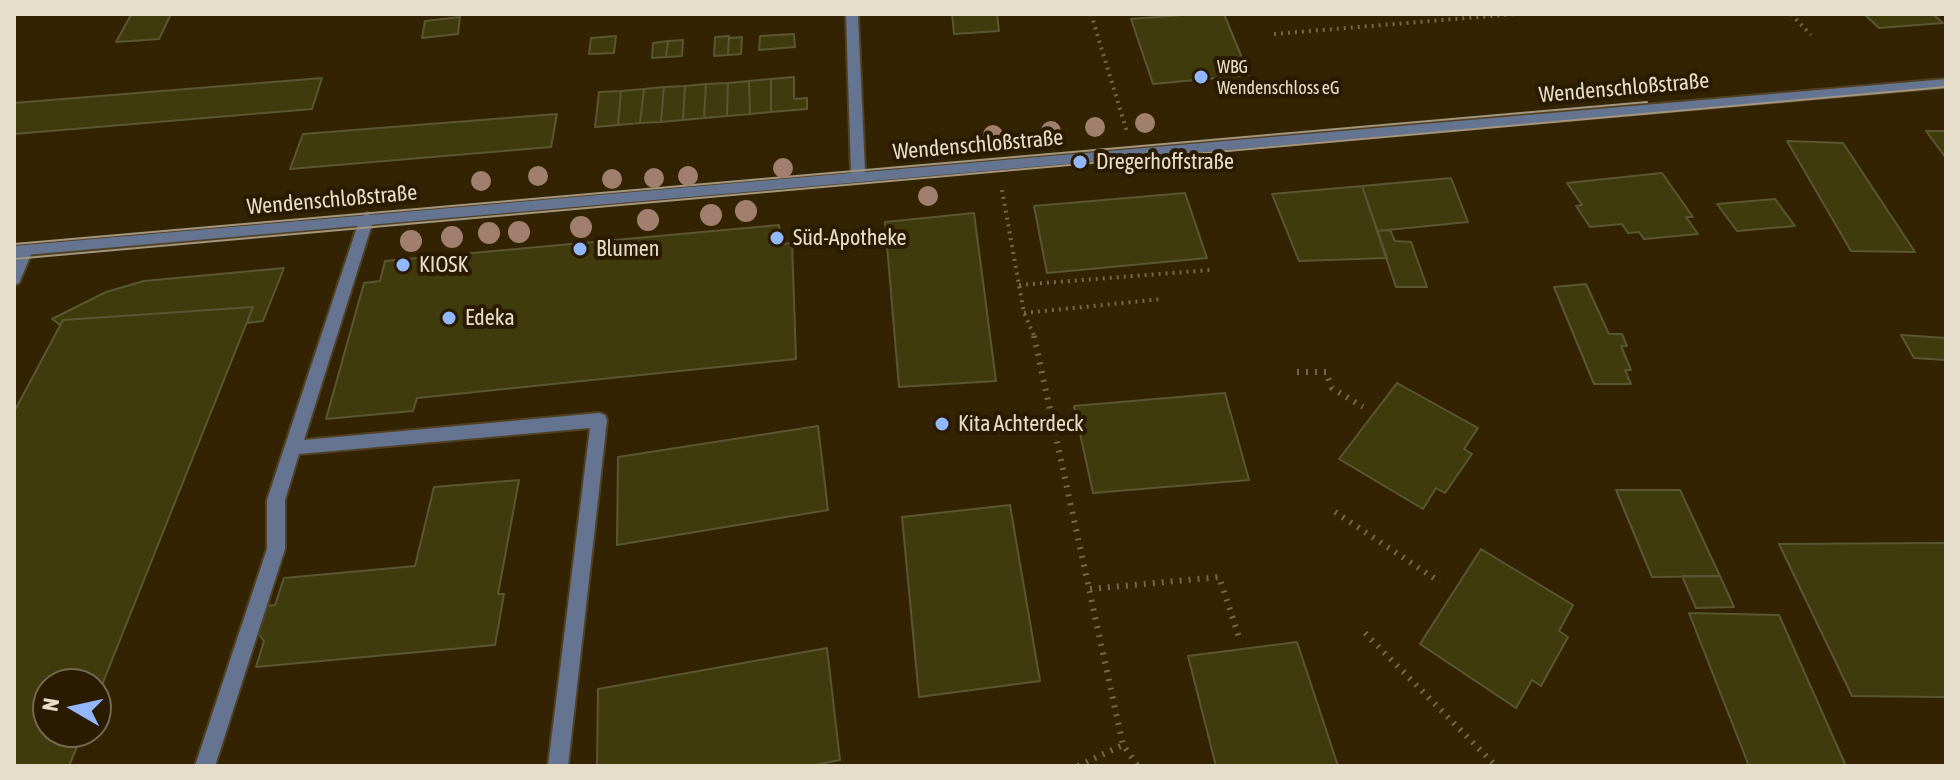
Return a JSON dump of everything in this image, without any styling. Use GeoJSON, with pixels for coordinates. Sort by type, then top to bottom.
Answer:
{"type":"FeatureCollection","features":[{"type":"Feature","properties":{"kind":"street"},"geometry":{"type":"LineString","coordinates":[[852,14],[858,178]]}},
{"type":"Feature","properties":{"kind":"street","name":"Wendenschloßstraße"},"geometry":{"type":"LineString","coordinates":[[20,250],[1946,83]]}},
{"type":"Feature","properties":{"kind":"street"},"geometry":{"type":"LineString","coordinates":[[205,766],[276,549],[276,500],[367,218]]}},
{"type":"Feature","properties":{"kind":"street"},"geometry":{"type":"LineString","coordinates":[[14,279],[20,250]]}},
{"type":"Feature","properties":{"kind":"street"},"geometry":{"type":"LineString","coordinates":[[292,448],[599,420],[558,766]]}},
{"type":"Feature","properties":{"kind":"path"},"geometry":{"type":"LineString","coordinates":[[1091,14],[1128,136]]}},
{"type":"Feature","properties":{"kind":"path"},"geometry":{"type":"LineString","coordinates":[[1274,34],[1515,14]]}},
{"type":"Feature","properties":{"kind":"path"},"geometry":{"type":"LineString","coordinates":[[1791,14],[1811,35]]}},
{"type":"Feature","properties":{"kind":"path"},"geometry":{"type":"LineString","coordinates":[[997,166],[1024,313],[1039,347],[1123,745],[1138,766]]}},
{"type":"Feature","properties":{"kind":"path"},"geometry":{"type":"LineString","coordinates":[[1019,285],[1210,270]]}},
{"type":"Feature","properties":{"kind":"path"},"geometry":{"type":"LineString","coordinates":[[1024,313],[1162,299]]}},
{"type":"Feature","properties":{"kind":"path"},"geometry":{"type":"LineString","coordinates":[[1297,372],[1326,372],[1332,388],[1363,407]]}},
{"type":"Feature","properties":{"kind":"path"},"geometry":{"type":"LineString","coordinates":[[1335,512],[1440,582]]}},
{"type":"Feature","properties":{"kind":"path"},"geometry":{"type":"LineString","coordinates":[[1090,589],[1219,577],[1239,637]]}},
{"type":"Feature","properties":{"kind":"path"},"geometry":{"type":"LineString","coordinates":[[1365,633],[1496,766]]}},
{"type":"Feature","properties":{"kind":"path"},"geometry":{"type":"LineString","coordinates":[[1078,766],[1123,745]]}},
{"type":"Feature","properties":{"kind":"building"},"geometry":{"type":"Polygon","coordinates":[[[171,14],[159,39],[116,42],[131,15],[171,14]]]}},
{"type":"Feature","properties":{"kind":"building"},"geometry":{"type":"Polygon","coordinates":[[[952,14],[997,14],[999,31],[954,34],[952,14]]]}},
{"type":"Feature","properties":{"kind":"building"},"geometry":{"type":"Polygon","coordinates":[[[1224,14],[1249,75],[1153,84],[1131,19],[1224,14]]]}},
{"type":"Feature","properties":{"kind":"building"},"geometry":{"type":"Polygon","coordinates":[[[1864,14],[1933,14],[1943,23],[1879,28],[1864,14]]]}},
{"type":"Feature","properties":{"kind":"building"},"geometry":{"type":"Polygon","coordinates":[[[460,17],[458,34],[422,38],[425,21],[460,17]]]}},
{"type":"Feature","properties":{"kind":"building"},"geometry":{"type":"Polygon","coordinates":[[[794,34],[795,47],[759,50],[760,36],[794,34]]]}},
{"type":"Feature","properties":{"kind":"building"},"geometry":{"type":"Polygon","coordinates":[[[616,36],[614,53],[589,54],[591,38],[616,36]]]}},
{"type":"Feature","properties":{"kind":"building"},"geometry":{"type":"Polygon","coordinates":[[[729,36],[728,55],[714,56],[715,37],[729,36]]]}},
{"type":"Feature","properties":{"kind":"building"},"geometry":{"type":"Polygon","coordinates":[[[742,37],[741,54],[728,55],[729,38],[742,37]]]}},
{"type":"Feature","properties":{"kind":"building"},"geometry":{"type":"Polygon","coordinates":[[[683,40],[682,56],[666,57],[668,41],[683,40]]]}},
{"type":"Feature","properties":{"kind":"building"},"geometry":{"type":"Polygon","coordinates":[[[668,41],[666,57],[652,58],[653,43],[668,41]]]}},
{"type":"Feature","properties":{"kind":"building"},"geometry":{"type":"Polygon","coordinates":[[[794,77],[794,99],[807,98],[807,109],[771,112],[771,79],[794,77]]]}},
{"type":"Feature","properties":{"kind":"building"},"geometry":{"type":"Polygon","coordinates":[[[322,78],[312,109],[14,134],[14,103],[322,78]]]}},
{"type":"Feature","properties":{"kind":"building"},"geometry":{"type":"Polygon","coordinates":[[[771,79],[771,112],[750,114],[749,81],[771,79]]]}},
{"type":"Feature","properties":{"kind":"building"},"geometry":{"type":"Polygon","coordinates":[[[749,81],[750,114],[727,116],[728,83],[749,81]]]}},
{"type":"Feature","properties":{"kind":"building"},"geometry":{"type":"Polygon","coordinates":[[[728,83],[727,116],[704,118],[706,84],[728,83]]]}},
{"type":"Feature","properties":{"kind":"building"},"geometry":{"type":"Polygon","coordinates":[[[706,84],[704,118],[683,120],[685,86],[706,84]]]}},
{"type":"Feature","properties":{"kind":"building"},"geometry":{"type":"Polygon","coordinates":[[[685,86],[683,120],[661,122],[664,87],[685,86]]]}},
{"type":"Feature","properties":{"kind":"building"},"geometry":{"type":"Polygon","coordinates":[[[664,87],[661,122],[640,123],[644,89],[664,87]]]}},
{"type":"Feature","properties":{"kind":"building"},"geometry":{"type":"Polygon","coordinates":[[[644,89],[640,123],[618,125],[621,91],[644,89]]]}},
{"type":"Feature","properties":{"kind":"building"},"geometry":{"type":"Polygon","coordinates":[[[621,91],[618,125],[595,127],[599,92],[621,91]]]}},
{"type":"Feature","properties":{"kind":"building"},"geometry":{"type":"Polygon","coordinates":[[[557,114],[551,147],[290,169],[303,134],[557,114]]]}},
{"type":"Feature","properties":{"kind":"building"},"geometry":{"type":"Polygon","coordinates":[[[1926,131],[1946,131],[1946,158],[1926,131]]]}},
{"type":"Feature","properties":{"kind":"building"},"geometry":{"type":"Polygon","coordinates":[[[1787,141],[1843,143],[1915,252],[1851,251],[1787,141]]]}},
{"type":"Feature","properties":{"kind":"building"},"geometry":{"type":"Polygon","coordinates":[[[1662,173],[1693,217],[1686,217],[1698,234],[1644,239],[1639,232],[1628,233],[1622,224],[1590,227],[1576,206],[1582,205],[1567,183],[1662,173]]]}},
{"type":"Feature","properties":{"kind":"building"},"geometry":{"type":"Polygon","coordinates":[[[1451,178],[1468,222],[1377,231],[1362,186],[1451,178]]]}},
{"type":"Feature","properties":{"kind":"building"},"geometry":{"type":"Polygon","coordinates":[[[1362,186],[1387,258],[1299,261],[1272,194],[1362,186]]]}},
{"type":"Feature","properties":{"kind":"building"},"geometry":{"type":"Polygon","coordinates":[[[1185,193],[1207,258],[1047,273],[1034,206],[1185,193]]]}},
{"type":"Feature","properties":{"kind":"building"},"geometry":{"type":"Polygon","coordinates":[[[1775,199],[1795,226],[1737,231],[1717,204],[1775,199]]]}},
{"type":"Feature","properties":{"kind":"building"},"geometry":{"type":"Polygon","coordinates":[[[974,213],[996,381],[899,387],[885,222],[974,213]]]}},
{"type":"Feature","properties":{"kind":"building"},"geometry":{"type":"Polygon","coordinates":[[[779,225],[780,244],[792,243],[796,359],[417,398],[413,411],[326,419],[364,283],[380,281],[385,261],[779,225]]]}},
{"type":"Feature","properties":{"kind":"building"},"geometry":{"type":"Polygon","coordinates":[[[1390,230],[1395,241],[1411,242],[1427,287],[1396,287],[1377,231],[1390,230]]]}},
{"type":"Feature","properties":{"kind":"building"},"geometry":{"type":"Polygon","coordinates":[[[284,268],[263,321],[247,323],[253,307],[63,320],[60,325],[52,319],[106,292],[144,281],[284,268]]]}},
{"type":"Feature","properties":{"kind":"building"},"geometry":{"type":"Polygon","coordinates":[[[1586,284],[1609,334],[1622,334],[1627,346],[1621,346],[1631,370],[1625,370],[1631,384],[1594,384],[1554,287],[1586,284]]]}},
{"type":"Feature","properties":{"kind":"building"},"geometry":{"type":"Polygon","coordinates":[[[253,307],[109,668],[32,668],[32,748],[76,748],[69,766],[14,766],[14,412],[63,320],[253,307]]]}},
{"type":"Feature","properties":{"kind":"building"},"geometry":{"type":"Polygon","coordinates":[[[1901,335],[1946,338],[1946,360],[1914,358],[1901,335]]]}},
{"type":"Feature","properties":{"kind":"building"},"geometry":{"type":"Polygon","coordinates":[[[1397,383],[1478,428],[1464,449],[1472,454],[1445,493],[1436,488],[1423,509],[1339,459],[1397,383]]]}},
{"type":"Feature","properties":{"kind":"building"},"geometry":{"type":"Polygon","coordinates":[[[1225,393],[1249,480],[1093,493],[1074,406],[1225,393]]]}},
{"type":"Feature","properties":{"kind":"building"},"geometry":{"type":"Polygon","coordinates":[[[818,426],[828,510],[617,545],[618,457],[818,426]]]}},
{"type":"Feature","properties":{"kind":"building"},"geometry":{"type":"Polygon","coordinates":[[[519,480],[498,594],[504,594],[495,645],[256,667],[264,641],[257,632],[264,606],[275,605],[284,578],[415,566],[434,487],[519,480]]]}},
{"type":"Feature","properties":{"kind":"building"},"geometry":{"type":"Polygon","coordinates":[[[1616,490],[1680,490],[1720,576],[1652,577],[1616,490]]]}},
{"type":"Feature","properties":{"kind":"building"},"geometry":{"type":"Polygon","coordinates":[[[1010,505],[1040,681],[919,697],[902,517],[1010,505]]]}},
{"type":"Feature","properties":{"kind":"building"},"geometry":{"type":"Polygon","coordinates":[[[1946,543],[1946,697],[1852,696],[1779,544],[1946,543]]]}},
{"type":"Feature","properties":{"kind":"building"},"geometry":{"type":"Polygon","coordinates":[[[1481,549],[1573,605],[1559,631],[1568,637],[1541,686],[1532,680],[1516,708],[1420,644],[1481,549]]]}},
{"type":"Feature","properties":{"kind":"building"},"geometry":{"type":"Polygon","coordinates":[[[1682,576],[1720,576],[1734,607],[1696,608],[1682,576]]]}},
{"type":"Feature","properties":{"kind":"building"},"geometry":{"type":"Polygon","coordinates":[[[1689,613],[1779,615],[1846,766],[1749,766],[1689,613]]]}},
{"type":"Feature","properties":{"kind":"building"},"geometry":{"type":"Polygon","coordinates":[[[1297,642],[1338,766],[1216,766],[1188,656],[1297,642]]]}},
{"type":"Feature","properties":{"kind":"building"},"geometry":{"type":"Polygon","coordinates":[[[827,648],[840,760],[810,766],[597,766],[598,689],[827,648]]]}},
{"type":"Feature","properties":{"kind":"tram line"},"geometry":{"type":"LineString","coordinates":[[14,259],[1946,87]]}},
{"type":"Feature","properties":{"kind":"tram line"},"geometry":{"type":"LineString","coordinates":[[14,244],[1647,102]]}},
{"type":"Feature","properties":{"kind":"place","name":"WBG Wendenschloss eG"},"geometry":{"type":"Point","coordinates":[1201,77]}},
{"type":"Feature","properties":{"kind":"place","name":"Dregerhoffstraße"},"geometry":{"type":"Point","coordinates":[1080,162]}},
{"type":"Feature","properties":{"kind":"place","name":"Süd-Apotheke"},"geometry":{"type":"Point","coordinates":[777,238]}},
{"type":"Feature","properties":{"kind":"place","name":"Blumen"},"geometry":{"type":"Point","coordinates":[580,249]}},
{"type":"Feature","properties":{"kind":"place","name":"KIOSK"},"geometry":{"type":"Point","coordinates":[403,265]}},
{"type":"Feature","properties":{"kind":"place","name":"Edeka"},"geometry":{"type":"Point","coordinates":[449,318]}},
{"type":"Feature","properties":{"kind":"place","name":"Kita Achterdeck"},"geometry":{"type":"Point","coordinates":[942,424]}}]}
